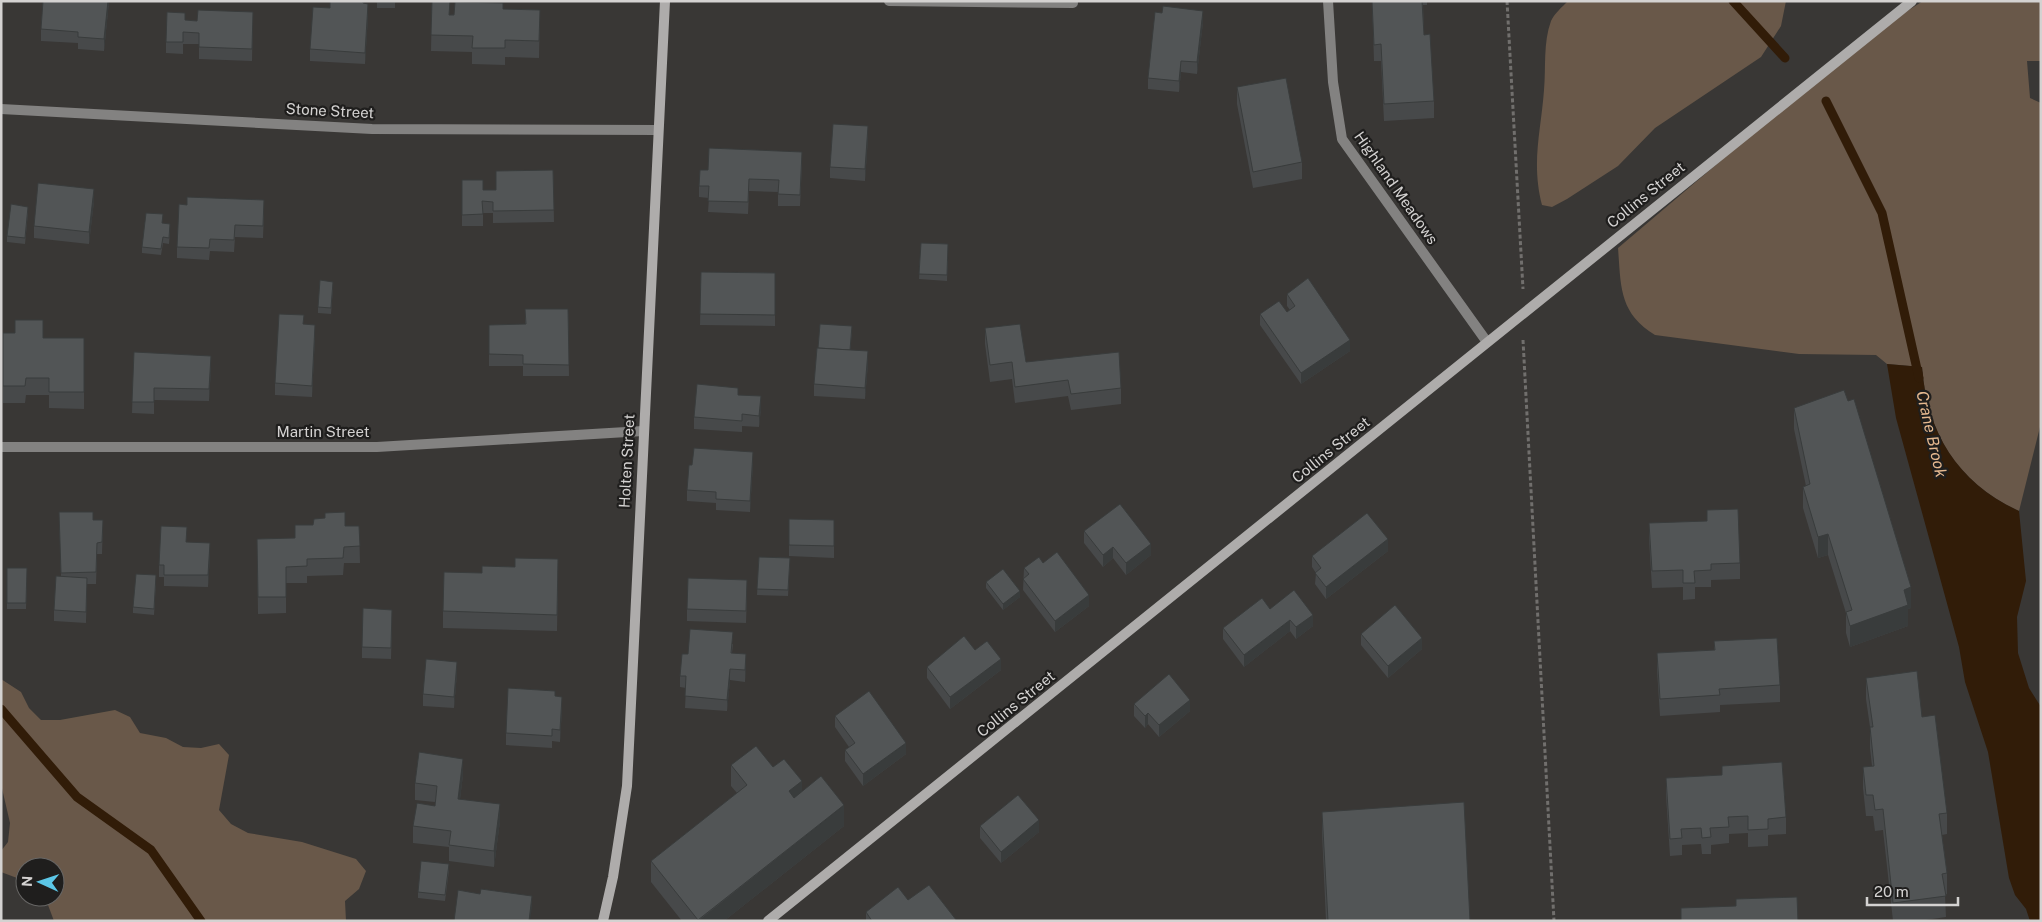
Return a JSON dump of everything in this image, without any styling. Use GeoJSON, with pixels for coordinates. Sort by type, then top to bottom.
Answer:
{"type":"FeatureCollection","features":[{"type":"Feature","properties":{"kind":"main road","name":"Holten Street"},"geometry":{"type":"LineString","coordinates":[[603,921],[613,877],[628,786],[658,130],[666,1]]}},
{"type":"Feature","properties":{"kind":"main road","name":"Collins Street"},"geometry":{"type":"LineString","coordinates":[[768,921],[1912,1]]}},
{"type":"Feature","properties":{"kind":"street"},"geometry":{"type":"LineString","coordinates":[[889,1],[1073,3]]}},
{"type":"Feature","properties":{"kind":"street","name":"Highland Meadows"},"geometry":{"type":"LineString","coordinates":[[1328,1],[1333,82],[1342,139],[1487,342]]}},
{"type":"Feature","properties":{"kind":"street","name":"Stone Street"},"geometry":{"type":"LineString","coordinates":[[1,109],[372,129],[658,130]]}},
{"type":"Feature","properties":{"kind":"street","name":"Martin Street"},"geometry":{"type":"LineString","coordinates":[[1,447],[377,447],[644,431]]}},
{"type":"Feature","properties":{"kind":"path"},"geometry":{"type":"LineString","coordinates":[[1507,1],[1524,313],[1523,349],[1554,921]]}},
{"type":"Feature","properties":{"kind":"shaded area"},"geometry":{"type":"Polygon","coordinates":[[[1568,1],[1786,1],[1781,26],[1761,57],[1655,128],[1618,166],[1552,207],[1542,205],[1537,175],[1538,147],[1548,29],[1554,16],[1568,1]]]}},
{"type":"Feature","properties":{"kind":"shaded area"},"geometry":{"type":"Polygon","coordinates":[[[1923,1],[2041,1],[2041,61],[2027,61],[2030,98],[2041,103],[2041,423],[2019,511],[1979,486],[1963,471],[1950,453],[1939,434],[1931,413],[1925,391],[1922,367],[1887,364],[1876,355],[1799,354],[1655,335],[1634,318],[1624,298],[1618,248],[1744,141],[1901,15],[1923,1]]]}},
{"type":"Feature","properties":{"kind":"shaded area"},"geometry":{"type":"Polygon","coordinates":[[[1,679],[21,692],[29,708],[41,720],[60,720],[115,710],[130,717],[140,733],[166,738],[183,747],[201,748],[219,744],[229,755],[219,810],[231,824],[248,833],[302,842],[356,859],[366,871],[359,889],[345,901],[346,921],[54,921],[49,907],[65,907],[65,857],[15,857],[15,877],[1,872],[1,851],[8,842],[10,823],[1,784],[1,679]]]}},
{"type":"Feature","properties":{"kind":"water"},"geometry":{"type":"Polygon","coordinates":[[[1887,364],[1922,367],[1925,391],[1931,413],[1939,434],[1950,453],[1963,471],[1979,486],[2019,511],[2026,581],[2017,617],[2018,653],[2029,688],[2041,707],[2041,921],[2030,921],[2026,909],[2015,895],[2009,878],[1988,752],[1965,682],[1959,647],[1896,418],[1887,364]]]}},
{"type":"Feature","properties":{"kind":"building"},"geometry":{"type":"Polygon","coordinates":[[[43,1],[108,1],[104,39],[78,37],[78,32],[41,29],[43,1]]]}},
{"type":"Feature","properties":{"kind":"building"},"geometry":{"type":"Polygon","coordinates":[[[330,1],[363,1],[363,3],[368,4],[365,53],[310,49],[313,7],[330,8],[330,1]]]}},
{"type":"Feature","properties":{"kind":"building"},"geometry":{"type":"Polygon","coordinates":[[[395,1],[395,2],[377,2],[395,1]]]}},
{"type":"Feature","properties":{"kind":"building"},"geometry":{"type":"Polygon","coordinates":[[[432,1],[450,1],[449,15],[454,15],[455,2],[503,3],[503,9],[540,10],[539,41],[505,40],[505,48],[472,48],[473,36],[431,35],[432,1]]]}},
{"type":"Feature","properties":{"kind":"building"},"geometry":{"type":"Polygon","coordinates":[[[1372,1],[1422,1],[1424,35],[1430,34],[1434,101],[1384,104],[1381,44],[1374,45],[1372,1]]]}},
{"type":"Feature","properties":{"kind":"building"},"geometry":{"type":"Polygon","coordinates":[[[1163,6],[1203,11],[1197,62],[1181,61],[1179,81],[1148,78],[1155,12],[1162,13],[1163,6]]]}},
{"type":"Feature","properties":{"kind":"building"},"geometry":{"type":"Polygon","coordinates":[[[198,10],[253,12],[252,49],[199,47],[199,33],[183,32],[183,42],[166,42],[167,12],[185,13],[185,20],[197,21],[198,10]]]}},
{"type":"Feature","properties":{"kind":"building"},"geometry":{"type":"Polygon","coordinates":[[[1286,78],[1302,162],[1253,172],[1237,87],[1286,78]]]}},
{"type":"Feature","properties":{"kind":"building"},"geometry":{"type":"Polygon","coordinates":[[[833,124],[868,126],[865,169],[830,167],[833,124]]]}},
{"type":"Feature","properties":{"kind":"building"},"geometry":{"type":"Polygon","coordinates":[[[709,148],[802,152],[800,195],[778,194],[779,180],[749,179],[748,202],[708,201],[709,186],[699,186],[700,170],[708,170],[709,148]]]}},
{"type":"Feature","properties":{"kind":"building"},"geometry":{"type":"Polygon","coordinates":[[[553,170],[554,210],[493,211],[493,202],[482,201],[483,214],[462,215],[462,180],[483,180],[483,190],[496,190],[496,171],[553,170]]]}},
{"type":"Feature","properties":{"kind":"building"},"geometry":{"type":"Polygon","coordinates":[[[38,183],[94,189],[89,232],[34,226],[38,183]]]}},
{"type":"Feature","properties":{"kind":"building"},"geometry":{"type":"Polygon","coordinates":[[[187,197],[264,200],[263,226],[235,225],[234,240],[210,239],[209,248],[177,247],[179,204],[187,205],[187,197]]]}},
{"type":"Feature","properties":{"kind":"building"},"geometry":{"type":"Polygon","coordinates":[[[11,204],[28,207],[25,238],[7,236],[11,204]]]}},
{"type":"Feature","properties":{"kind":"building"},"geometry":{"type":"Polygon","coordinates":[[[146,213],[163,214],[162,223],[170,224],[169,238],[163,237],[161,249],[142,247],[146,213]]]}},
{"type":"Feature","properties":{"kind":"building"},"geometry":{"type":"Polygon","coordinates":[[[921,243],[948,244],[947,275],[919,274],[921,243]]]}},
{"type":"Feature","properties":{"kind":"building"},"geometry":{"type":"Polygon","coordinates":[[[701,272],[775,273],[775,315],[700,314],[701,272]]]}},
{"type":"Feature","properties":{"kind":"building"},"geometry":{"type":"Polygon","coordinates":[[[1308,278],[1350,340],[1301,373],[1260,314],[1279,301],[1287,312],[1295,306],[1287,294],[1308,278]]]}},
{"type":"Feature","properties":{"kind":"building"},"geometry":{"type":"Polygon","coordinates":[[[320,280],[333,282],[331,308],[318,307],[320,280]]]}},
{"type":"Feature","properties":{"kind":"building"},"geometry":{"type":"Polygon","coordinates":[[[525,309],[568,309],[569,365],[523,364],[523,355],[489,354],[489,325],[526,324],[525,309]]]}},
{"type":"Feature","properties":{"kind":"building"},"geometry":{"type":"Polygon","coordinates":[[[279,314],[304,315],[303,324],[315,325],[312,386],[275,383],[279,314]]]}},
{"type":"Feature","properties":{"kind":"building"},"geometry":{"type":"Polygon","coordinates":[[[15,320],[43,320],[43,338],[84,338],[84,392],[49,392],[49,378],[26,378],[25,386],[3,386],[3,333],[15,333],[15,320]]]}},
{"type":"Feature","properties":{"kind":"building"},"geometry":{"type":"Polygon","coordinates":[[[820,324],[852,326],[850,350],[818,348],[820,324]]]}},
{"type":"Feature","properties":{"kind":"building"},"geometry":{"type":"Polygon","coordinates":[[[1020,324],[1026,362],[1119,352],[1121,388],[1071,394],[1068,380],[1015,387],[1012,362],[990,365],[985,328],[1020,324]]]}},
{"type":"Feature","properties":{"kind":"building"},"geometry":{"type":"Polygon","coordinates":[[[817,348],[868,351],[865,388],[814,384],[817,348]]]}},
{"type":"Feature","properties":{"kind":"building"},"geometry":{"type":"Polygon","coordinates":[[[134,352],[211,356],[209,389],[154,388],[154,402],[132,402],[134,352]]]}},
{"type":"Feature","properties":{"kind":"building"},"geometry":{"type":"Polygon","coordinates":[[[697,384],[738,388],[738,395],[761,396],[759,416],[742,414],[742,421],[694,417],[697,384]]]}},
{"type":"Feature","properties":{"kind":"building"},"geometry":{"type":"Polygon","coordinates":[[[1844,390],[1848,401],[1854,399],[1911,587],[1904,590],[1908,605],[1850,626],[1846,612],[1852,610],[1828,534],[1818,537],[1803,487],[1810,484],[1794,408],[1844,390]]]}},
{"type":"Feature","properties":{"kind":"building"},"geometry":{"type":"Polygon","coordinates":[[[694,448],[753,452],[750,501],[716,499],[716,492],[687,490],[689,465],[692,465],[694,448]]]}},
{"type":"Feature","properties":{"kind":"building"},"geometry":{"type":"Polygon","coordinates":[[[1120,504],[1151,544],[1126,563],[1113,547],[1103,555],[1084,531],[1120,504]]]}},
{"type":"Feature","properties":{"kind":"building"},"geometry":{"type":"Polygon","coordinates":[[[1738,509],[1740,563],[1711,564],[1711,570],[1694,571],[1695,583],[1683,583],[1683,570],[1652,571],[1649,523],[1707,521],[1707,510],[1738,509]]]}},
{"type":"Feature","properties":{"kind":"building"},"geometry":{"type":"Polygon","coordinates":[[[59,512],[93,512],[93,520],[103,520],[102,542],[97,543],[96,572],[61,573],[59,512]]]}},
{"type":"Feature","properties":{"kind":"building"},"geometry":{"type":"Polygon","coordinates":[[[345,512],[345,526],[359,526],[360,546],[344,547],[343,558],[307,559],[307,566],[286,567],[286,597],[258,597],[257,539],[295,538],[295,525],[313,525],[314,519],[325,518],[325,513],[345,512]]]}},
{"type":"Feature","properties":{"kind":"building"},"geometry":{"type":"Polygon","coordinates":[[[1367,513],[1388,539],[1326,587],[1315,573],[1321,568],[1312,556],[1367,513]]]}},
{"type":"Feature","properties":{"kind":"building"},"geometry":{"type":"Polygon","coordinates":[[[789,519],[834,520],[834,546],[789,545],[789,519]]]}},
{"type":"Feature","properties":{"kind":"building"},"geometry":{"type":"Polygon","coordinates":[[[161,526],[187,527],[186,542],[210,543],[208,575],[164,575],[164,565],[159,565],[161,526]]]}},
{"type":"Feature","properties":{"kind":"building"},"geometry":{"type":"Polygon","coordinates":[[[1057,552],[1089,595],[1055,621],[1023,579],[1029,574],[1024,568],[1039,557],[1043,563],[1057,552]]]}},
{"type":"Feature","properties":{"kind":"building"},"geometry":{"type":"Polygon","coordinates":[[[759,557],[790,558],[788,590],[757,589],[759,557]]]}},
{"type":"Feature","properties":{"kind":"building"},"geometry":{"type":"Polygon","coordinates":[[[515,558],[558,559],[557,615],[443,611],[444,572],[482,573],[482,566],[515,567],[515,558]]]}},
{"type":"Feature","properties":{"kind":"building"},"geometry":{"type":"Polygon","coordinates":[[[7,568],[27,568],[26,603],[7,603],[7,568]]]}},
{"type":"Feature","properties":{"kind":"building"},"geometry":{"type":"Polygon","coordinates":[[[1003,569],[1020,591],[1003,604],[986,582],[1003,569]]]}},
{"type":"Feature","properties":{"kind":"building"},"geometry":{"type":"Polygon","coordinates":[[[136,574],[156,575],[154,609],[133,607],[136,574]]]}},
{"type":"Feature","properties":{"kind":"building"},"geometry":{"type":"Polygon","coordinates":[[[56,576],[87,578],[86,612],[54,610],[56,576]]]}},
{"type":"Feature","properties":{"kind":"building"},"geometry":{"type":"Polygon","coordinates":[[[688,578],[747,580],[746,611],[687,609],[688,578]]]}},
{"type":"Feature","properties":{"kind":"building"},"geometry":{"type":"Polygon","coordinates":[[[1294,590],[1313,615],[1296,627],[1290,620],[1244,655],[1223,628],[1262,598],[1270,609],[1294,590]]]}},
{"type":"Feature","properties":{"kind":"building"},"geometry":{"type":"Polygon","coordinates":[[[1395,605],[1422,638],[1388,666],[1361,634],[1395,605]]]}},
{"type":"Feature","properties":{"kind":"building"},"geometry":{"type":"Polygon","coordinates":[[[363,608],[392,610],[391,648],[362,647],[363,608]]]}},
{"type":"Feature","properties":{"kind":"building"},"geometry":{"type":"Polygon","coordinates":[[[690,629],[733,632],[731,653],[746,654],[745,670],[730,669],[727,700],[685,696],[686,676],[680,676],[682,654],[688,654],[690,629]]]}},
{"type":"Feature","properties":{"kind":"building"},"geometry":{"type":"Polygon","coordinates":[[[964,636],[975,650],[987,641],[1001,659],[950,697],[927,667],[964,636]]]}},
{"type":"Feature","properties":{"kind":"building"},"geometry":{"type":"Polygon","coordinates":[[[1777,638],[1780,685],[1719,689],[1720,695],[1660,699],[1657,653],[1715,650],[1714,641],[1777,638]]]}},
{"type":"Feature","properties":{"kind":"building"},"geometry":{"type":"Polygon","coordinates":[[[426,659],[457,662],[454,697],[423,694],[426,659]]]}},
{"type":"Feature","properties":{"kind":"building"},"geometry":{"type":"Polygon","coordinates":[[[1917,671],[1922,717],[1935,715],[1947,813],[1939,814],[1947,873],[1942,874],[1946,896],[1893,903],[1883,809],[1875,810],[1873,795],[1866,795],[1863,767],[1874,766],[1870,727],[1873,727],[1866,678],[1917,671]]]}},
{"type":"Feature","properties":{"kind":"building"},"geometry":{"type":"Polygon","coordinates":[[[1169,674],[1190,700],[1159,725],[1148,713],[1145,716],[1134,704],[1169,674]]]}},
{"type":"Feature","properties":{"kind":"building"},"geometry":{"type":"Polygon","coordinates":[[[508,688],[555,691],[555,696],[562,697],[560,730],[552,729],[552,736],[506,733],[508,688]]]}},
{"type":"Feature","properties":{"kind":"building"},"geometry":{"type":"Polygon","coordinates":[[[869,691],[906,743],[863,774],[845,750],[855,743],[835,716],[869,691]]]}},
{"type":"Feature","properties":{"kind":"building"},"geometry":{"type":"Polygon","coordinates":[[[756,746],[773,767],[784,759],[802,781],[789,791],[794,798],[821,776],[844,805],[698,920],[651,861],[747,785],[731,765],[756,746]]]}},
{"type":"Feature","properties":{"kind":"building"},"geometry":{"type":"Polygon","coordinates":[[[419,752],[463,759],[458,799],[500,804],[494,851],[449,845],[451,831],[413,826],[417,803],[435,806],[437,786],[415,783],[419,752]]]}},
{"type":"Feature","properties":{"kind":"building"},"geometry":{"type":"Polygon","coordinates":[[[1782,762],[1786,817],[1768,819],[1768,829],[1748,830],[1748,816],[1728,817],[1729,827],[1710,828],[1711,837],[1702,838],[1701,828],[1681,829],[1682,838],[1670,839],[1666,778],[1722,775],[1722,766],[1782,762]]]}},
{"type":"Feature","properties":{"kind":"building"},"geometry":{"type":"Polygon","coordinates":[[[1018,795],[1039,820],[1001,852],[980,826],[1018,795]]]}},
{"type":"Feature","properties":{"kind":"building"},"geometry":{"type":"Polygon","coordinates":[[[1464,802],[1470,921],[1328,921],[1322,812],[1464,802]]]}},
{"type":"Feature","properties":{"kind":"building"},"geometry":{"type":"Polygon","coordinates":[[[421,861],[449,864],[445,895],[418,892],[421,861]]]}},
{"type":"Feature","properties":{"kind":"building"},"geometry":{"type":"Polygon","coordinates":[[[929,885],[957,921],[872,921],[866,912],[898,887],[908,900],[929,885]]]}},
{"type":"Feature","properties":{"kind":"building"},"geometry":{"type":"Polygon","coordinates":[[[481,889],[532,896],[529,921],[454,921],[458,890],[480,894],[481,889]]]}},
{"type":"Feature","properties":{"kind":"building"},"geometry":{"type":"Polygon","coordinates":[[[1797,897],[1798,921],[1681,921],[1681,908],[1736,906],[1736,899],[1797,897]]]}},
{"type":"Feature","properties":{"kind":"waterway","name":"Crane Brook"},"geometry":{"type":"LineString","coordinates":[[1733,1],[1785,58]]}},
{"type":"Feature","properties":{"kind":"waterway","name":"Crane Brook"},"geometry":{"type":"LineString","coordinates":[[1826,101],[1882,213],[1919,378]]}},
{"type":"Feature","properties":{"kind":"waterway"},"geometry":{"type":"LineString","coordinates":[[1,709],[77,797],[151,850],[201,921]]}}]}
